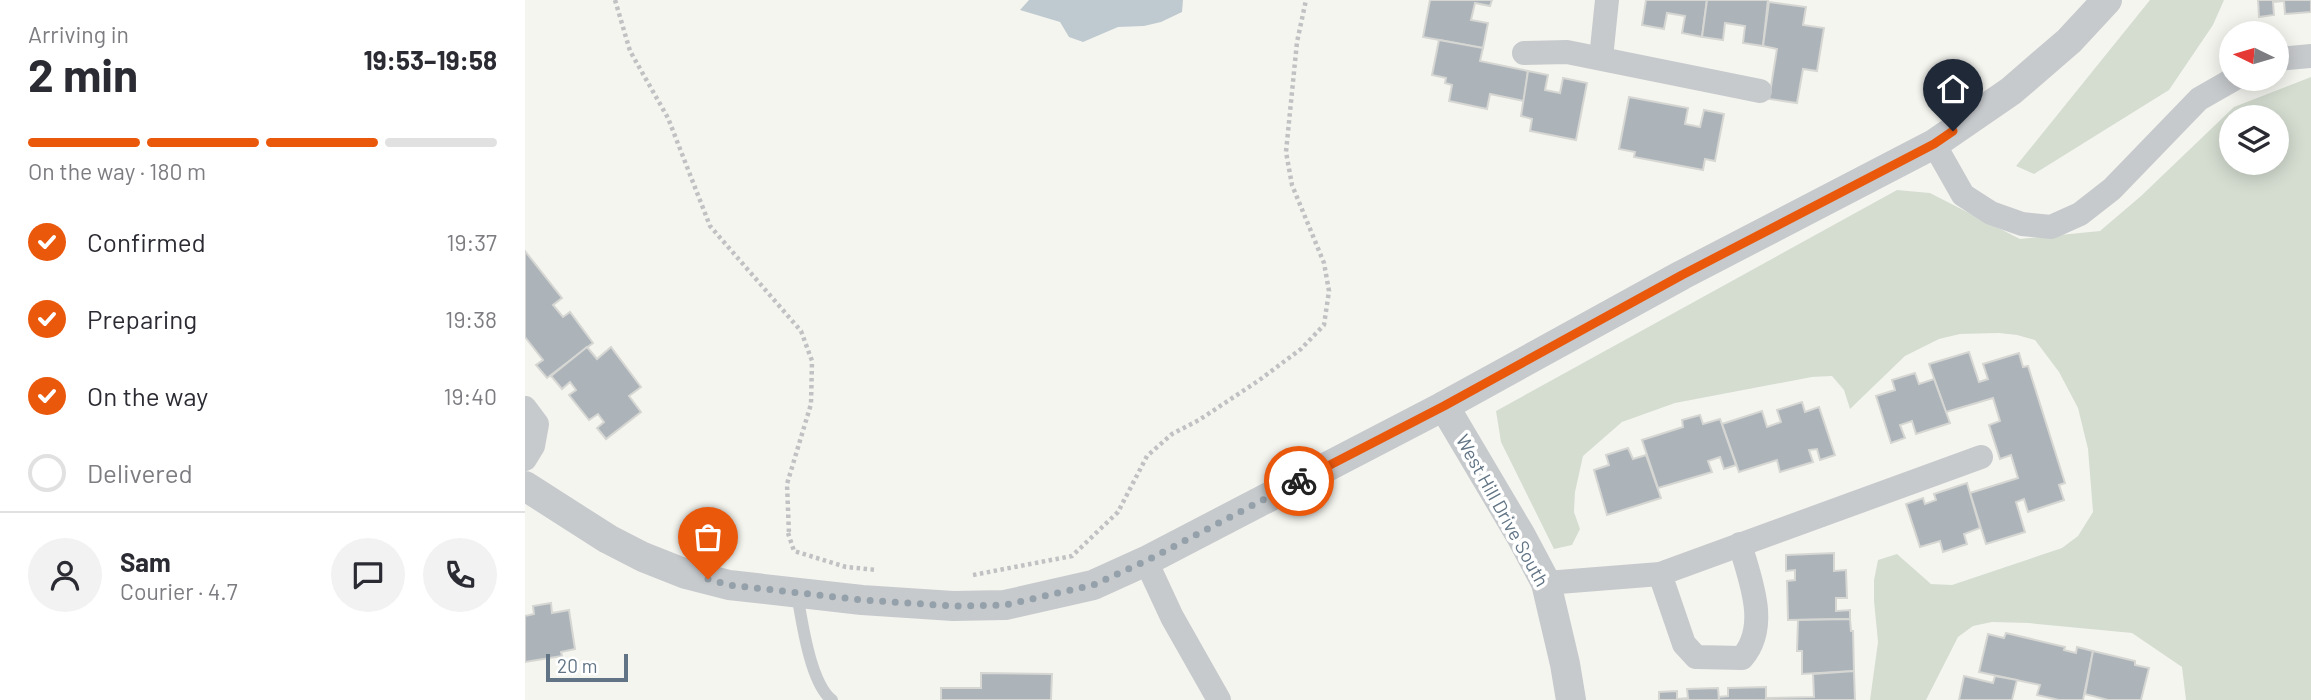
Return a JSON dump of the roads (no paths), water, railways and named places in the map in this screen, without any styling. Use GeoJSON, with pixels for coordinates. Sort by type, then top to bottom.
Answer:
{"type":"FeatureCollection","features":[{"type":"Feature","properties":{"kind":"street"},"geometry":{"type":"LineString","coordinates":[[1601,58],[1607,0]]}},
{"type":"Feature","properties":{"kind":"street"},"geometry":{"type":"LineString","coordinates":[[525,486],[608,539],[643,557],[686,574],[729,585],[908,604],[1005,605],[1093,585],[1146,561],[1444,406],[1682,275],[1934,144],[2011,91],[2069,41],[2107,0]]}},
{"type":"Feature","properties":{"kind":"street"},"geometry":{"type":"LineString","coordinates":[[1524,53],[1567,52],[1759,91]]}},
{"type":"Feature","properties":{"kind":"street"},"geometry":{"type":"LineString","coordinates":[[2289,58],[2311,56]]}},
{"type":"Feature","properties":{"kind":"street"},"geometry":{"type":"LineString","coordinates":[[1934,144],[1963,195],[1991,213],[2022,224],[2051,227],[2080,214],[2112,189],[2199,99],[2219,88]]}},
{"type":"Feature","properties":{"kind":"street","name":"West Hill Drive South"},"geometry":{"type":"LineString","coordinates":[[1444,406],[1546,583],[1571,700]]}},
{"type":"Feature","properties":{"kind":"street"},"geometry":{"type":"LineString","coordinates":[[525,408],[537,424],[533,446],[525,459]]}},
{"type":"Feature","properties":{"kind":"street"},"geometry":{"type":"LineString","coordinates":[[1546,583],[1660,574],[1981,457]]}},
{"type":"Feature","properties":{"kind":"street"},"geometry":{"type":"LineString","coordinates":[[1660,574],[1684,644],[1696,657],[1742,658],[1752,647],[1758,606],[1740,544]]}},
{"type":"Feature","properties":{"kind":"street"},"geometry":{"type":"LineString","coordinates":[[1146,561],[1172,617],[1218,700]]}},
{"type":"Feature","properties":{"kind":"lane"},"geometry":{"type":"LineString","coordinates":[[796,594],[813,667],[826,695],[832,700]]}}]}
